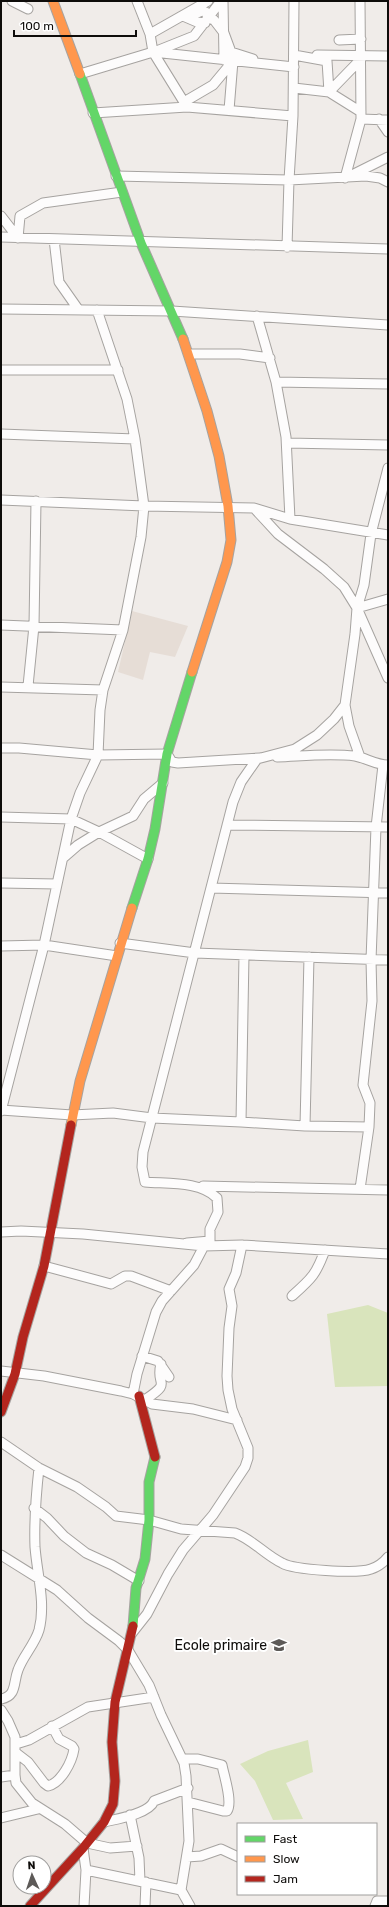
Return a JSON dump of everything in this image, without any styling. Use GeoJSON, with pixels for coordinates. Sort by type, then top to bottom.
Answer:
{"type":"FeatureCollection","features":[{"type":"Feature","properties":{"kind":"street"},"geometry":{"type":"LineString","coordinates":[[12,1],[28,9]]}},
{"type":"Feature","properties":{"kind":"street"},"geometry":{"type":"LineString","coordinates":[[1,1412],[15,1374],[23,1337],[44,1266],[62,1176],[72,1115],[80,1081],[120,943],[148,859],[156,829],[167,754],[203,634],[227,562],[231,540],[228,506],[208,411],[189,354],[172,311],[141,242],[122,192],[53,1]]}},
{"type":"Feature","properties":{"kind":"street"},"geometry":{"type":"LineString","coordinates":[[138,1],[150,34],[153,52],[185,104]]}},
{"type":"Feature","properties":{"kind":"street"},"geometry":{"type":"LineString","coordinates":[[150,34],[208,1]]}},
{"type":"Feature","properties":{"kind":"street"},"geometry":{"type":"LineString","coordinates":[[80,74],[153,52],[194,36],[222,1]]}},
{"type":"Feature","properties":{"kind":"street"},"geometry":{"type":"LineString","coordinates":[[222,1],[224,33],[229,60],[228,110]]}},
{"type":"Feature","properties":{"kind":"street"},"geometry":{"type":"LineString","coordinates":[[287,247],[294,88],[294,1]]}},
{"type":"Feature","properties":{"kind":"street"},"geometry":{"type":"LineString","coordinates":[[346,178],[361,116],[360,1]]}},
{"type":"Feature","properties":{"kind":"street"},"geometry":{"type":"LineString","coordinates":[[183,16],[191,16],[202,11],[206,12],[206,21]]}},
{"type":"Feature","properties":{"kind":"street"},"geometry":{"type":"LineString","coordinates":[[206,21],[214,20],[224,33],[232,52],[254,59],[258,64]]}},
{"type":"Feature","properties":{"kind":"street"},"geometry":{"type":"LineString","coordinates":[[294,54],[337,48],[361,40]]}},
{"type":"Feature","properties":{"kind":"street"},"geometry":{"type":"LineString","coordinates":[[337,48],[361,57],[388,56]]}},
{"type":"Feature","properties":{"kind":"street"},"geometry":{"type":"LineString","coordinates":[[153,52],[294,67]]}},
{"type":"Feature","properties":{"kind":"street"},"geometry":{"type":"LineString","coordinates":[[294,54],[327,61],[329,92]]}},
{"type":"Feature","properties":{"kind":"street"},"geometry":{"type":"LineString","coordinates":[[329,92],[361,57]]}},
{"type":"Feature","properties":{"kind":"street"},"geometry":{"type":"LineString","coordinates":[[185,104],[213,85],[229,60]]}},
{"type":"Feature","properties":{"kind":"street"},"geometry":{"type":"LineString","coordinates":[[294,88],[329,92],[361,116],[384,120],[388,132]]}},
{"type":"Feature","properties":{"kind":"street"},"geometry":{"type":"LineString","coordinates":[[93,113],[185,104],[228,110],[293,116]]}},
{"type":"Feature","properties":{"kind":"street"},"geometry":{"type":"LineString","coordinates":[[346,178],[388,157]]}},
{"type":"Feature","properties":{"kind":"street"},"geometry":{"type":"LineString","coordinates":[[116,176],[289,180],[366,176],[380,178],[388,182]]}},
{"type":"Feature","properties":{"kind":"street"},"geometry":{"type":"LineString","coordinates":[[18,238],[20,216],[43,204],[122,192]]}},
{"type":"Feature","properties":{"kind":"street"},"geometry":{"type":"LineString","coordinates":[[1,216],[18,238]]}},
{"type":"Feature","properties":{"kind":"street"},"geometry":{"type":"LineString","coordinates":[[1,237],[388,249]]}},
{"type":"Feature","properties":{"kind":"street"},"geometry":{"type":"LineString","coordinates":[[54,239],[60,282],[78,309]]}},
{"type":"Feature","properties":{"kind":"street"},"geometry":{"type":"LineString","coordinates":[[1,309],[172,311],[388,325]]}},
{"type":"Feature","properties":{"kind":"street"},"geometry":{"type":"LineString","coordinates":[[97,310],[127,399],[135,439],[144,506],[141,537],[122,630],[103,690],[100,710],[98,755],[80,793],[71,819],[44,945],[1,1110],[72,1115],[113,1113],[152,1118],[305,1126],[368,1127]]}},
{"type":"Feature","properties":{"kind":"street"},"geometry":{"type":"LineString","coordinates":[[257,316],[276,382],[287,443],[290,519]]}},
{"type":"Feature","properties":{"kind":"street"},"geometry":{"type":"LineString","coordinates":[[189,354],[240,354],[270,358]]}},
{"type":"Feature","properties":{"kind":"street"},"geometry":{"type":"LineString","coordinates":[[1,370],[118,370]]}},
{"type":"Feature","properties":{"kind":"street"},"geometry":{"type":"LineString","coordinates":[[276,382],[388,384]]}},
{"type":"Feature","properties":{"kind":"street"},"geometry":{"type":"LineString","coordinates":[[1,434],[135,439]]}},
{"type":"Feature","properties":{"kind":"street"},"geometry":{"type":"LineString","coordinates":[[287,443],[388,445]]}},
{"type":"Feature","properties":{"kind":"street"},"geometry":{"type":"LineString","coordinates":[[360,757],[349,726],[345,705],[354,653],[357,608],[364,585],[371,534],[388,468]]}},
{"type":"Feature","properties":{"kind":"street"},"geometry":{"type":"LineString","coordinates":[[1,500],[144,506],[228,506],[254,508],[290,519],[388,536]]}},
{"type":"Feature","properties":{"kind":"street"},"geometry":{"type":"LineString","coordinates":[[28,686],[34,626],[36,501]]}},
{"type":"Feature","properties":{"kind":"street"},"geometry":{"type":"LineString","coordinates":[[254,508],[278,534],[324,569],[344,587],[357,608],[388,678]]}},
{"type":"Feature","properties":{"kind":"street"},"geometry":{"type":"LineString","coordinates":[[357,608],[388,599]]}},
{"type":"Feature","properties":{"kind":"street"},"geometry":{"type":"LineString","coordinates":[[1,625],[122,630]]}},
{"type":"Feature","properties":{"kind":"street"},"geometry":{"type":"LineString","coordinates":[[1,687],[28,686],[103,690]]}},
{"type":"Feature","properties":{"kind":"street"},"geometry":{"type":"LineString","coordinates":[[345,705],[334,720],[312,738],[295,748],[257,759],[240,782],[227,825],[143,1152],[142,1167],[145,1182],[193,1186],[388,1190]]}},
{"type":"Feature","properties":{"kind":"street"},"geometry":{"type":"LineString","coordinates":[[1,748],[19,748],[98,755],[167,754]]}},
{"type":"Feature","properties":{"kind":"street"},"geometry":{"type":"LineString","coordinates":[[167,754],[172,762],[178,764],[332,754],[360,757],[385,765],[376,827],[371,960],[372,1001],[363,1085],[370,1103],[360,1189]]}},
{"type":"Feature","properties":{"kind":"street"},"geometry":{"type":"LineString","coordinates":[[62,858],[78,845],[99,832],[133,816],[144,799],[162,783]]}},
{"type":"Feature","properties":{"kind":"street"},"geometry":{"type":"LineString","coordinates":[[1,817],[71,819],[99,832],[148,859]]}},
{"type":"Feature","properties":{"kind":"street"},"geometry":{"type":"LineString","coordinates":[[227,825],[388,827]]}},
{"type":"Feature","properties":{"kind":"street"},"geometry":{"type":"LineString","coordinates":[[1,883],[57,884]]}},
{"type":"Feature","properties":{"kind":"street"},"geometry":{"type":"LineString","coordinates":[[211,888],[388,893]]}},
{"type":"Feature","properties":{"kind":"street"},"geometry":{"type":"LineString","coordinates":[[120,943],[195,953],[388,960]]}},
{"type":"Feature","properties":{"kind":"street"},"geometry":{"type":"LineString","coordinates":[[1,946],[44,945],[117,956]]}},
{"type":"Feature","properties":{"kind":"street"},"geometry":{"type":"LineString","coordinates":[[241,1122],[244,954]]}},
{"type":"Feature","properties":{"kind":"street"},"geometry":{"type":"LineString","coordinates":[[305,1126],[309,957]]}},
{"type":"Feature","properties":{"kind":"street"},"geometry":{"type":"LineString","coordinates":[[188,1243],[210,1241],[210,1229],[218,1212],[217,1198],[205,1189],[193,1186]]}},
{"type":"Feature","properties":{"kind":"street"},"geometry":{"type":"LineString","coordinates":[[1,1232],[50,1233],[188,1243],[204,1246],[242,1245],[388,1254]]}},
{"type":"Feature","properties":{"kind":"street"},"geometry":{"type":"LineString","coordinates":[[132,1633],[147,1614],[168,1574],[183,1550],[213,1515],[245,1467],[248,1458],[248,1448],[237,1420],[228,1390],[229,1328],[232,1306],[229,1289],[236,1273],[242,1245]]}},
{"type":"Feature","properties":{"kind":"street"},"geometry":{"type":"LineString","coordinates":[[30,1906],[104,1822],[113,1804],[115,1790],[112,1742],[115,1702],[132,1633],[135,1595],[145,1559],[149,1520],[149,1482],[155,1459],[154,1449],[139,1396],[142,1356],[156,1312],[162,1301],[194,1265],[204,1246]]}},
{"type":"Feature","properties":{"kind":"street"},"geometry":{"type":"LineString","coordinates":[[292,1296],[312,1278],[318,1268],[325,1250]]}},
{"type":"Feature","properties":{"kind":"street"},"geometry":{"type":"LineString","coordinates":[[44,1266],[111,1284],[125,1276],[131,1276],[171,1291]]}},
{"type":"Feature","properties":{"kind":"street"},"geometry":{"type":"LineString","coordinates":[[142,1356],[158,1361],[169,1377]]}},
{"type":"Feature","properties":{"kind":"street"},"geometry":{"type":"LineString","coordinates":[[139,1396],[159,1390],[162,1385],[159,1372],[161,1364]]}},
{"type":"Feature","properties":{"kind":"street"},"geometry":{"type":"LineString","coordinates":[[1,1371],[15,1374],[44,1376],[139,1396],[152,1404],[193,1409],[237,1420]]}},
{"type":"Feature","properties":{"kind":"street"},"geometry":{"type":"LineString","coordinates":[[1,1442],[39,1468],[77,1487],[106,1507],[116,1516],[149,1520],[181,1529],[235,1533],[243,1536],[278,1562],[292,1567],[362,1571],[377,1566],[388,1557]]}},
{"type":"Feature","properties":{"kind":"street"},"geometry":{"type":"LineString","coordinates":[[1,1699],[8,1697],[12,1693],[18,1669],[39,1630],[41,1602],[35,1548],[34,1508],[39,1468]]}},
{"type":"Feature","properties":{"kind":"street"},"geometry":{"type":"LineString","coordinates":[[34,1508],[47,1518],[64,1536],[86,1553],[112,1565],[139,1581]]}},
{"type":"Feature","properties":{"kind":"street"},"geometry":{"type":"LineString","coordinates":[[1,1555],[57,1590],[88,1618],[120,1641],[128,1650],[149,1685],[182,1759],[188,1788],[189,1841],[181,1890],[190,1906]]}},
{"type":"Feature","properties":{"kind":"street"},"geometry":{"type":"LineString","coordinates":[[15,1748],[88,1707],[154,1697]]}},
{"type":"Feature","properties":{"kind":"street"},"geometry":{"type":"LineString","coordinates":[[1,1710],[12,1729],[15,1748],[16,1783],[22,1792],[38,1809],[65,1824],[85,1845],[110,1848],[136,1846]]}},
{"type":"Feature","properties":{"kind":"street"},"geometry":{"type":"LineString","coordinates":[[15,1748],[28,1762],[44,1784],[48,1786],[53,1785],[66,1769],[74,1749],[72,1746],[59,1739],[52,1726]]}},
{"type":"Feature","properties":{"kind":"street"},"geometry":{"type":"LineString","coordinates":[[182,1759],[198,1759],[222,1765],[228,1793],[229,1808],[227,1811],[223,1811],[188,1802]]}},
{"type":"Feature","properties":{"kind":"street"},"geometry":{"type":"LineString","coordinates":[[1,1777],[15,1775]]}},
{"type":"Feature","properties":{"kind":"street"},"geometry":{"type":"LineString","coordinates":[[104,1822],[147,1809],[151,1807],[154,1801],[188,1788]]}},
{"type":"Feature","properties":{"kind":"street"},"geometry":{"type":"LineString","coordinates":[[1,1818],[38,1809]]}},
{"type":"Feature","properties":{"kind":"street"},"geometry":{"type":"LineString","coordinates":[[130,1815],[143,1881],[145,1906]]}},
{"type":"Feature","properties":{"kind":"street"},"geometry":{"type":"LineString","coordinates":[[84,1906],[86,1870],[85,1845]]}},
{"type":"Feature","properties":{"kind":"street"},"geometry":{"type":"LineString","coordinates":[[186,1857],[201,1856],[221,1849],[237,1856]]}},
{"type":"Feature","properties":{"kind":"street"},"geometry":{"type":"LineString","coordinates":[[86,1870],[181,1890]]}},
{"type":"Feature","properties":{"kind":"street"},"geometry":{"type":"LineString","coordinates":[[375,1906],[377,1902],[388,1901]]}},
{"type":"Feature","properties":{"kind":"shaded area"},"geometry":{"type":"Polygon","coordinates":[[[132,611],[188,626],[175,657],[150,652],[143,680],[118,672],[132,611]]]}},
{"type":"Feature","properties":{"kind":"green space"},"geometry":{"type":"Polygon","coordinates":[[[368,1305],[388,1313],[388,1386],[335,1387],[327,1314],[368,1305]]]}},
{"type":"Feature","properties":{"kind":"green space"},"geometry":{"type":"Polygon","coordinates":[[[308,1740],[313,1772],[286,1783],[303,1819],[273,1820],[255,1781],[240,1764],[268,1751],[308,1740]]]}},
{"type":"Feature","properties":{"kind":"traffic: fast"},"geometry":{"type":"LineString","coordinates":[[80,74],[141,243],[183,339]]}},
{"type":"Feature","properties":{"kind":"traffic: fast"},"geometry":{"type":"LineString","coordinates":[[132,908],[148,859],[155,829],[167,754],[192,672]]}},
{"type":"Feature","properties":{"kind":"traffic: fast"},"geometry":{"type":"LineString","coordinates":[[133,1626],[136,1588],[145,1559],[149,1520],[149,1482],[155,1457]]}},
{"type":"Feature","properties":{"kind":"traffic: slow"},"geometry":{"type":"LineString","coordinates":[[53,1],[80,74]]}},
{"type":"Feature","properties":{"kind":"traffic: slow"},"geometry":{"type":"LineString","coordinates":[[183,339],[207,411],[219,456],[228,506],[231,540],[227,562],[192,672]]}},
{"type":"Feature","properties":{"kind":"traffic: slow"},"geometry":{"type":"LineString","coordinates":[[71,1125],[80,1081],[132,908]]}},
{"type":"Feature","properties":{"kind":"traffic: jam"},"geometry":{"type":"LineString","coordinates":[[1,1412],[15,1374],[23,1337],[44,1266],[71,1125]]}},
{"type":"Feature","properties":{"kind":"traffic: jam"},"geometry":{"type":"LineString","coordinates":[[139,1396],[155,1457]]}},
{"type":"Feature","properties":{"kind":"traffic: jam"},"geometry":{"type":"LineString","coordinates":[[30,1906],[83,1848],[104,1822],[113,1804],[115,1781],[112,1742],[115,1702],[133,1626]]}},
{"type":"Feature","properties":{"kind":"place","name":"Ecole primaire"},"geometry":{"type":"Point","coordinates":[279,1645]}}]}
